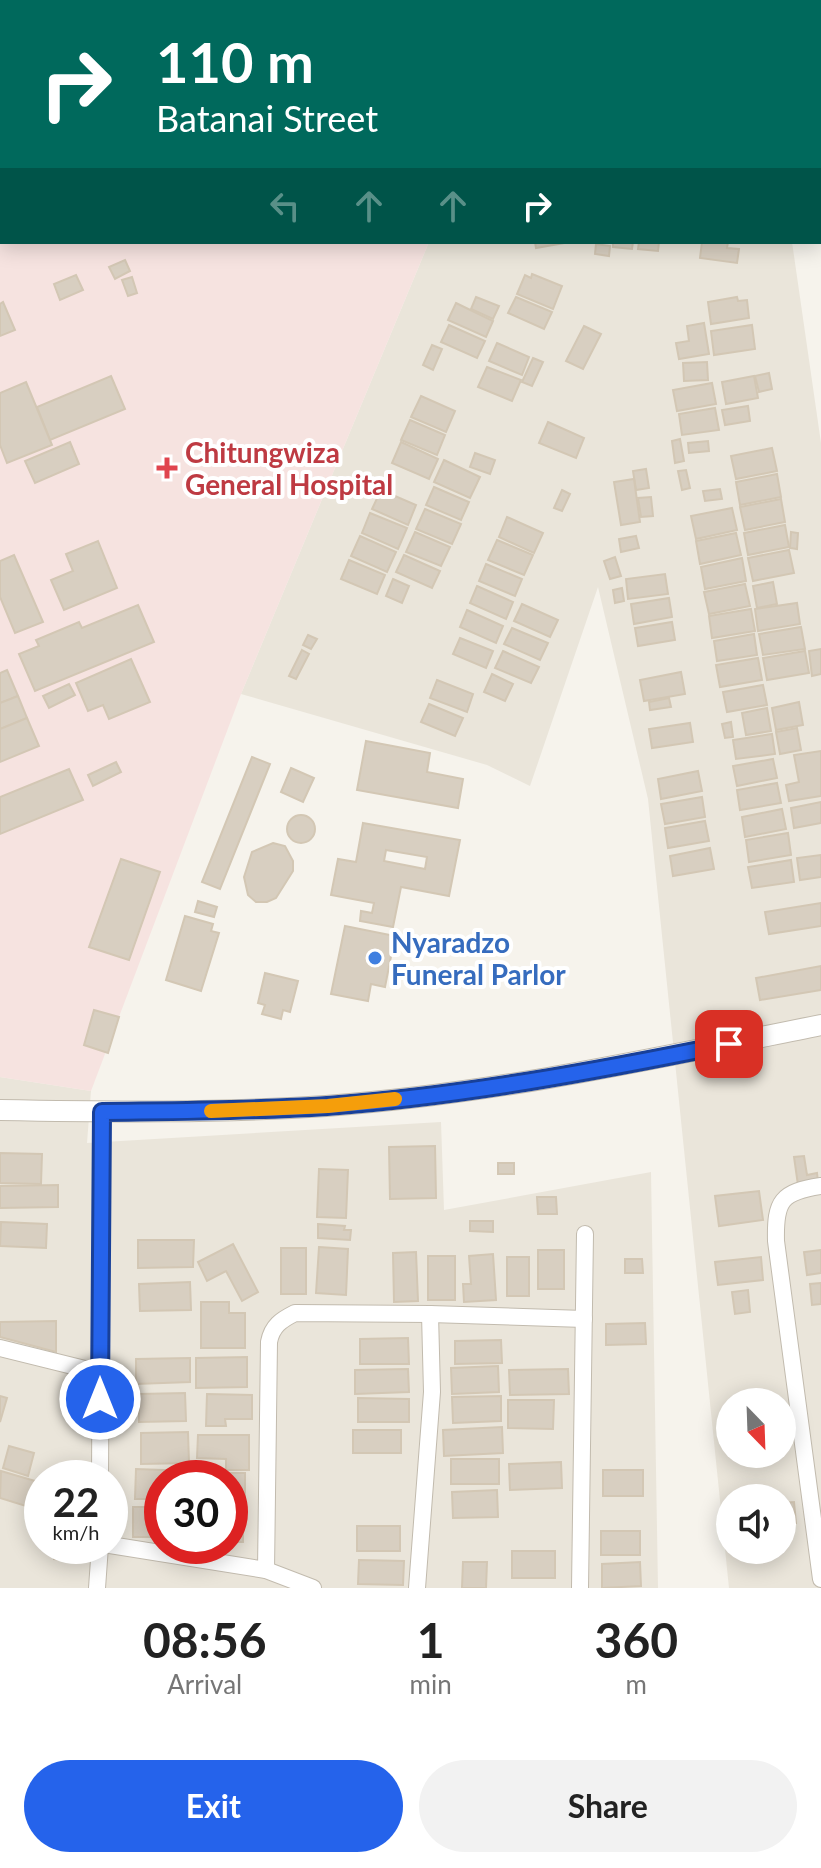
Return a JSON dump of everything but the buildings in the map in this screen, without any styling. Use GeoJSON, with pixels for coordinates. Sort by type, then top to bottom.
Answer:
{"type":"FeatureCollection","features":[{"type":"Feature","properties":{"kind":"street"},"geometry":{"type":"LineString","coordinates":[[0,1110],[219,1111],[328,1106],[426,1096],[532,1081],[821,1025]]}},
{"type":"Feature","properties":{"kind":"street"},"geometry":{"type":"LineString","coordinates":[[100,1460],[102,1112]]}},
{"type":"Feature","properties":{"kind":"street"},"geometry":{"type":"LineString","coordinates":[[821,1186],[790,1193],[783,1199],[776,1220],[776,1241],[821,1579]]}},
{"type":"Feature","properties":{"kind":"street"},"geometry":{"type":"LineString","coordinates":[[580,1588],[585,1234]]}},
{"type":"Feature","properties":{"kind":"street"},"geometry":{"type":"LineString","coordinates":[[266,1570],[269,1342],[275,1326],[295,1313],[584,1319]]}},
{"type":"Feature","properties":{"kind":"street"},"geometry":{"type":"LineString","coordinates":[[417,1588],[432,1392],[430,1314]]}},
{"type":"Feature","properties":{"kind":"street"},"geometry":{"type":"LineString","coordinates":[[0,1348],[101,1373]]}},
{"type":"Feature","properties":{"kind":"street"},"geometry":{"type":"LineString","coordinates":[[128,1548],[266,1570],[313,1588]]}},
{"type":"Feature","properties":{"kind":"street"},"geometry":{"type":"LineString","coordinates":[[97,1588],[99,1564]]}},
{"type":"Feature","properties":{"kind":"shaded area","name":"Chitungwiza General Hospital"},"geometry":{"type":"Polygon","coordinates":[[[0,244],[428,244],[241,694],[91,1091],[0,1077],[0,244]]]}},
{"type":"Feature","properties":{"kind":"shaded area"},"geometry":{"type":"Polygon","coordinates":[[[428,244],[792,244],[821,443],[821,1588],[729,1588],[727,1564],[796,1564],[796,1484],[718,1484],[717,1468],[796,1468],[796,1388],[716,1388],[716,1461],[648,799],[598,587],[530,786],[487,765],[241,694],[428,244]]]}},
{"type":"Feature","properties":{"kind":"shaded area"},"geometry":{"type":"Polygon","coordinates":[[[0,1077],[91,1091],[87,1143],[441,1122],[444,1210],[651,1172],[658,1588],[0,1588],[0,1077]]]}},
{"type":"Feature","properties":{"kind":"slow traffic"},"geometry":{"type":"LineString","coordinates":[[211,1111],[328,1106],[395,1099]]}},
{"type":"Feature","properties":{"kind":"place","name":"Chitungwiza General Hospital"},"geometry":{"type":"Point","coordinates":[167,468]}},
{"type":"Feature","properties":{"kind":"place","name":"Nyaradzo Funeral Parlor"},"geometry":{"type":"Point","coordinates":[375,958]}},
{"type":"Feature","properties":{"kind":"route"},"geometry":{"type":"LineString","coordinates":[[100,1399],[102,1112],[328,1106],[426,1096],[532,1081],[729,1044]]}}]}
